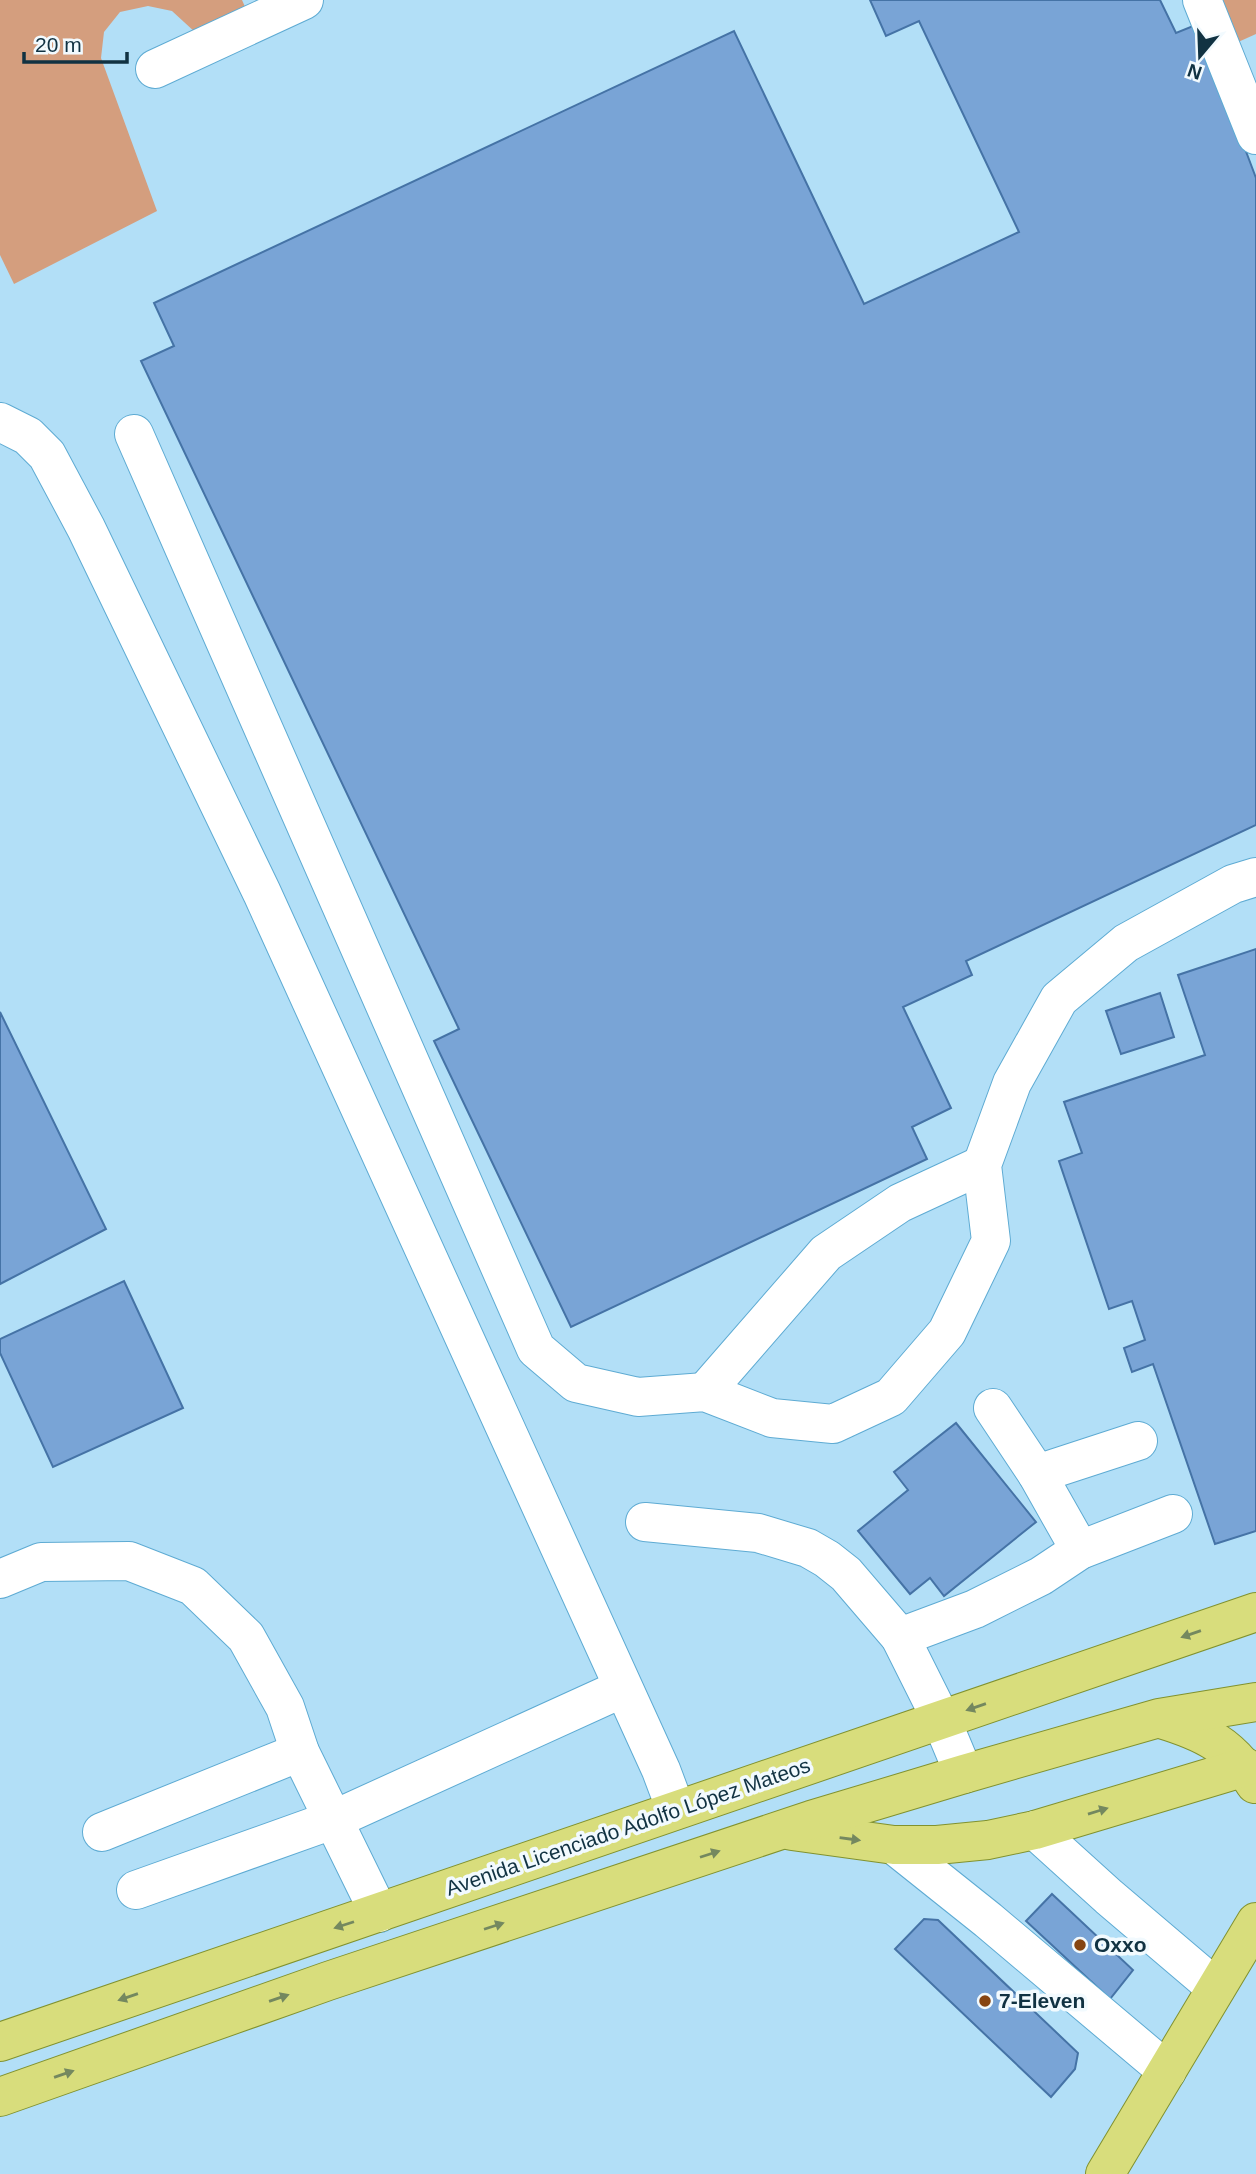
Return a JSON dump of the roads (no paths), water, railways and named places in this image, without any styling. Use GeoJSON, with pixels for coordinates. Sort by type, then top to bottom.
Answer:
{"type":"FeatureCollection","features":[{"type":"Feature","properties":{"kind":"main road","name":"Avenida Licenciado Adolfo López Mateos"},"geometry":{"type":"LineString","coordinates":[[0,2042],[1256,1612]]}},
{"type":"Feature","properties":{"kind":"main road"},"geometry":{"type":"LineString","coordinates":[[0,2097],[328,1981],[964,1773],[1159,1718],[1256,1702]]}},
{"type":"Feature","properties":{"kind":"main road"},"geometry":{"type":"LineString","coordinates":[[783,1830],[894,1846],[988,1840],[1250,1776],[1222,1745],[1195,1730],[1159,1718]]}},
{"type":"Feature","properties":{"kind":"main road"},"geometry":{"type":"LineString","coordinates":[[1105,2174],[1256,1922]]}},
{"type":"Feature","properties":{"kind":"street"},"geometry":{"type":"LineString","coordinates":[[1202,0],[1256,135]]}},
{"type":"Feature","properties":{"kind":"street"},"geometry":{"type":"LineString","coordinates":[[155,69],[283,5]]}},
{"type":"Feature","properties":{"kind":"street"},"geometry":{"type":"LineString","coordinates":[[0,422],[28,436],[47,455],[86,528],[262,893],[661,1770],[676,1810]]}},
{"type":"Feature","properties":{"kind":"street"},"geometry":{"type":"LineString","coordinates":[[134,434],[536,1349],[576,1383],[638,1397],[705,1392],[772,1418],[833,1423],[891,1396],[947,1332],[991,1241],[982,1165],[1012,1083],[1059,999],[1126,943],[1233,884],[1256,877]]}},
{"type":"Feature","properties":{"kind":"street"},"geometry":{"type":"LineString","coordinates":[[705,1392],[826,1253],[900,1203],[982,1165]]}},
{"type":"Feature","properties":{"kind":"street"},"geometry":{"type":"LineString","coordinates":[[993,1408],[1037,1474],[1080,1550]]}},
{"type":"Feature","properties":{"kind":"street"},"geometry":{"type":"LineString","coordinates":[[1037,1474],[1138,1441]]}},
{"type":"Feature","properties":{"kind":"street"},"geometry":{"type":"LineString","coordinates":[[900,1637],[975,1609],[1041,1576],[1080,1550],[1172,1514]]}},
{"type":"Feature","properties":{"kind":"street"},"geometry":{"type":"LineString","coordinates":[[645,1522],[758,1534],[808,1548],[827,1559],[846,1574],[900,1637],[941,1719],[964,1773]]}},
{"type":"Feature","properties":{"kind":"street"},"geometry":{"type":"LineString","coordinates":[[0,1579],[41,1562],[129,1561],[193,1586],[246,1637],[285,1707],[300,1752],[379,1913]]}},
{"type":"Feature","properties":{"kind":"street"},"geometry":{"type":"LineString","coordinates":[[136,1890],[335,1819],[623,1688]]}},
{"type":"Feature","properties":{"kind":"street"},"geometry":{"type":"LineString","coordinates":[[102,1832],[300,1752]]}},
{"type":"Feature","properties":{"kind":"street"},"geometry":{"type":"LineString","coordinates":[[1035,1830],[1109,1898],[1216,1988]]}},
{"type":"Feature","properties":{"kind":"street"},"geometry":{"type":"LineString","coordinates":[[894,1846],[988,1920],[1167,2071]]}},
{"type":"Feature","properties":{"kind":"place","name":"Oxxo"},"geometry":{"type":"Point","coordinates":[1080,1945]}},
{"type":"Feature","properties":{"kind":"place","name":"7-Eleven"},"geometry":{"type":"Point","coordinates":[985,2001]}}]}
